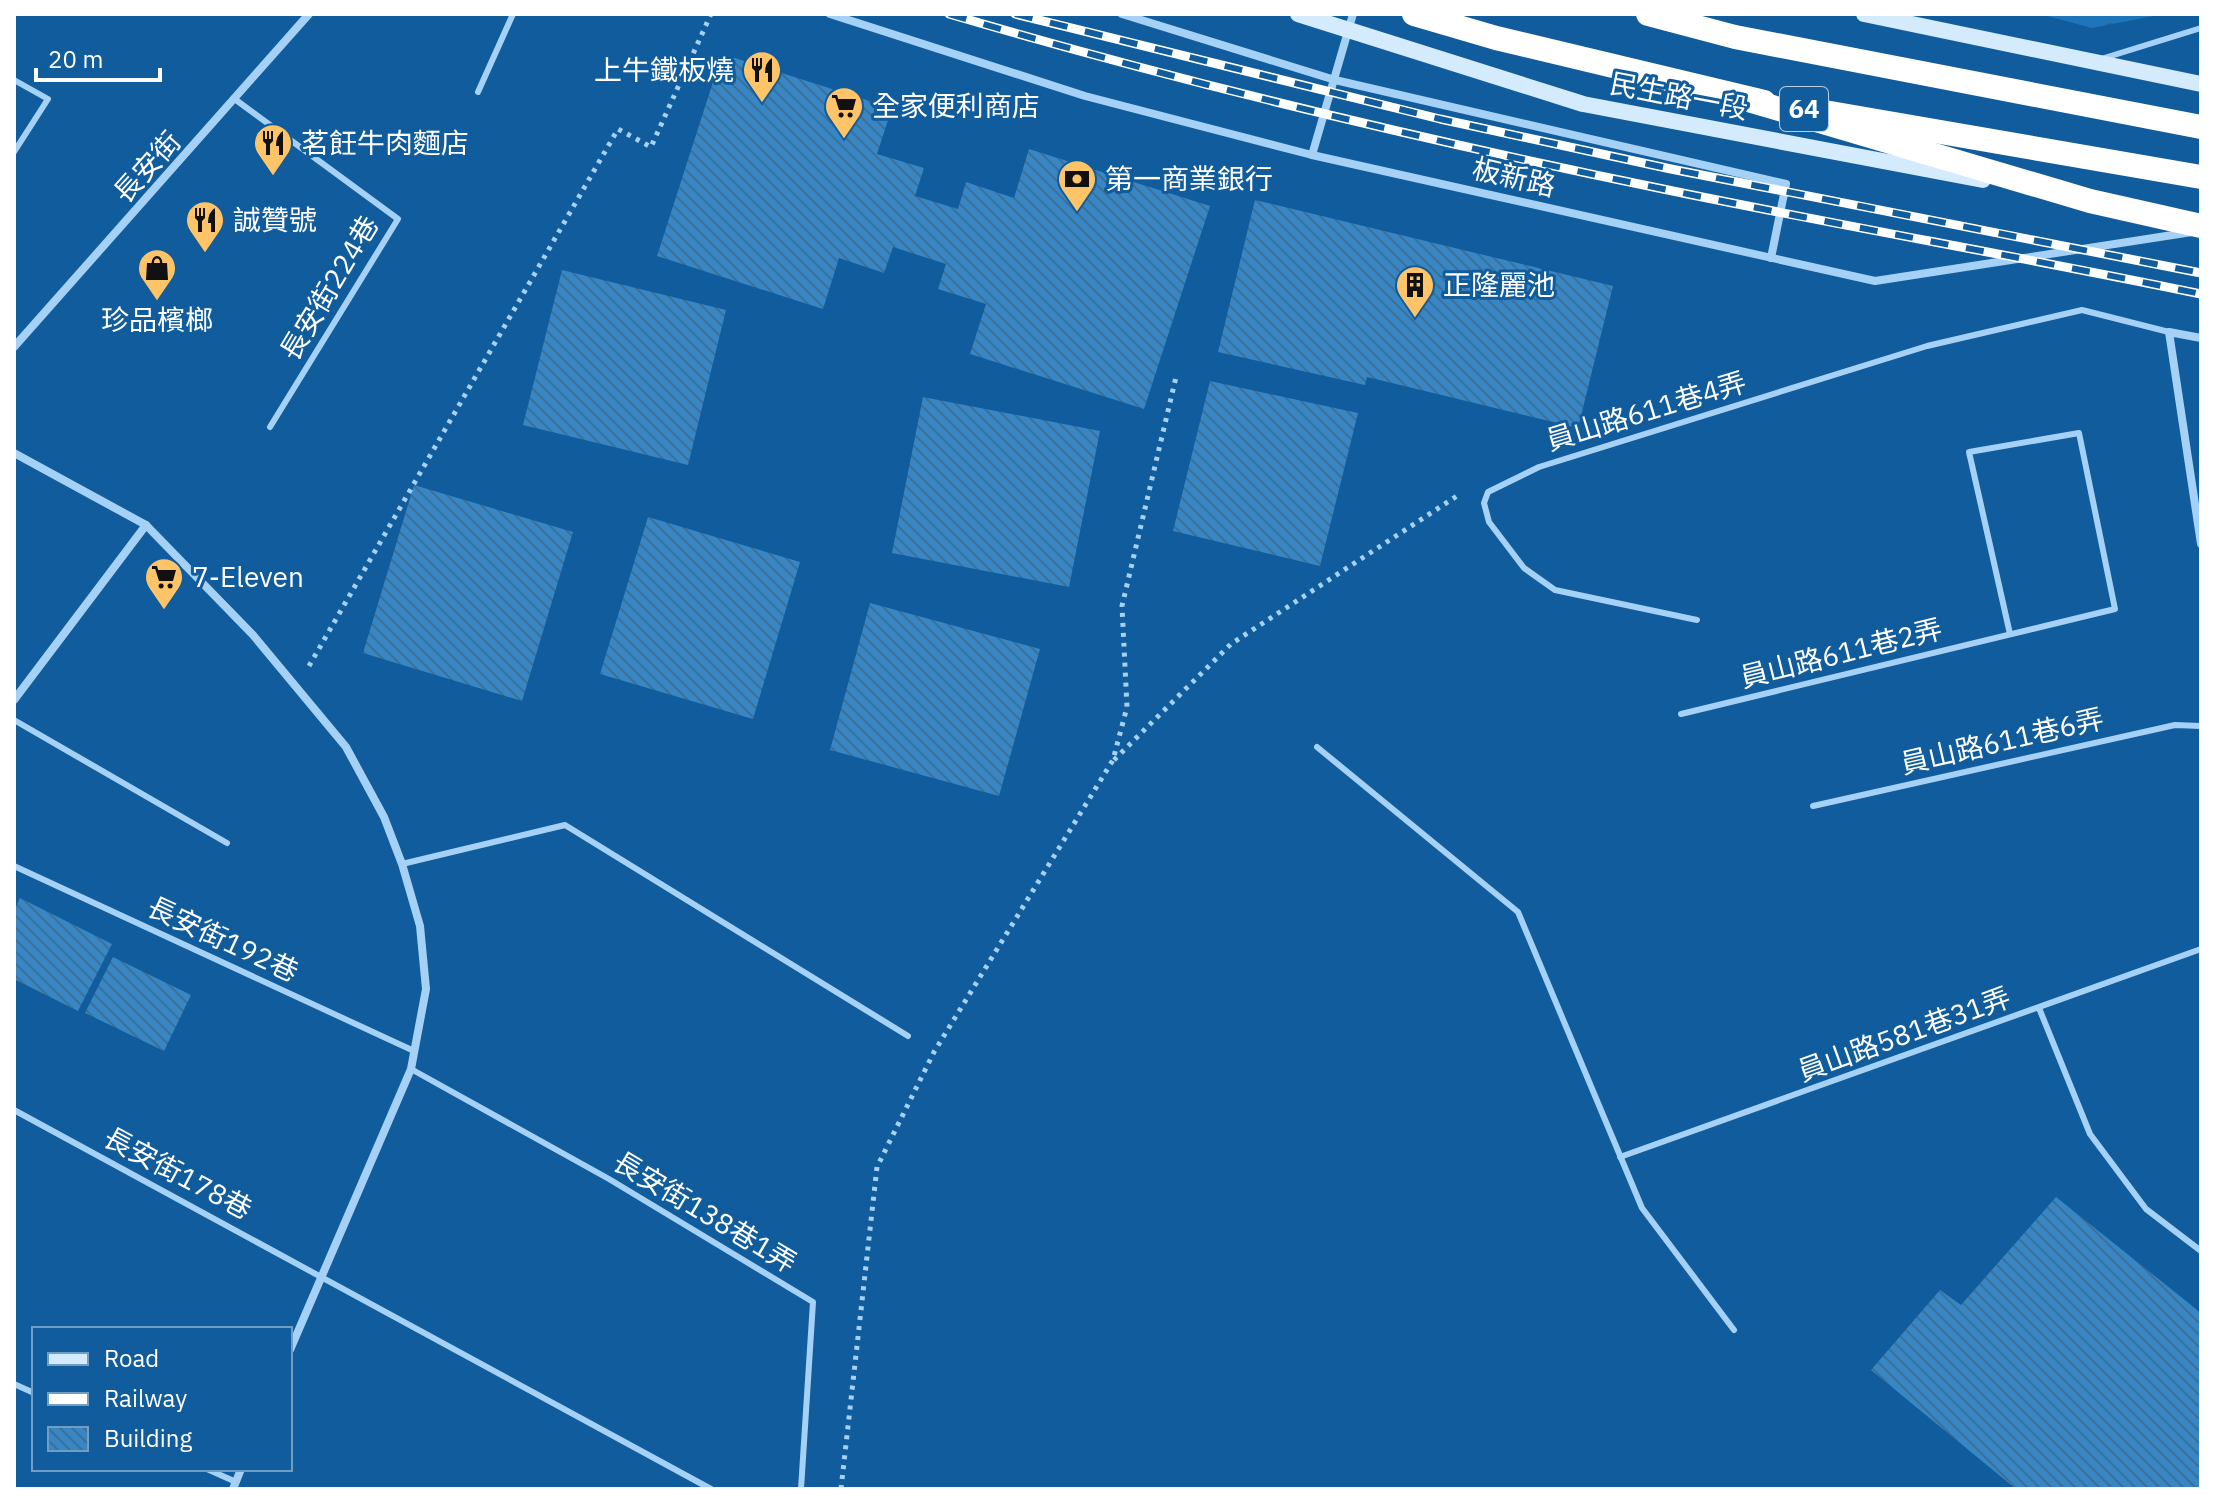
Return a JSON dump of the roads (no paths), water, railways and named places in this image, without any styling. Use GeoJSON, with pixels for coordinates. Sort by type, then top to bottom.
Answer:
{"type":"FeatureCollection","features":[{"type":"Feature","properties":{"kind":"highway","name":"64"},"geometry":{"type":"LineString","coordinates":[[1414,14],[1496,38],[1745,99],[2201,177]]}},
{"type":"Feature","properties":{"kind":"highway","name":"64"},"geometry":{"type":"LineString","coordinates":[[1648,14],[1735,37],[2201,127]]}},
{"type":"Feature","properties":{"kind":"highway"},"geometry":{"type":"LineString","coordinates":[[1745,99],[2090,201],[2201,226]]}},
{"type":"Feature","properties":{"kind":"main road","name":"民生路一段"},"geometry":{"type":"LineString","coordinates":[[1298,14],[1583,104],[2201,226]]}},
{"type":"Feature","properties":{"kind":"main road"},"geometry":{"type":"LineString","coordinates":[[1864,14],[2201,84]]}},
{"type":"Feature","properties":{"kind":"street","name":"長安街"},"geometry":{"type":"LineString","coordinates":[[14,347],[309,14]]}},
{"type":"Feature","properties":{"kind":"street","name":"板新路"},"geometry":{"type":"LineString","coordinates":[[830,14],[1085,96],[1312,155],[1875,281],[2201,226]]}},
{"type":"Feature","properties":{"kind":"street","name":"板新路"},"geometry":{"type":"LineString","coordinates":[[1122,14],[1335,80],[1786,184],[1771,258]]}},
{"type":"Feature","properties":{"kind":"street"},"geometry":{"type":"LineString","coordinates":[[1312,155],[1353,14]]}},
{"type":"Feature","properties":{"kind":"street"},"geometry":{"type":"LineString","coordinates":[[2201,338],[2169,332],[2201,544]]}},
{"type":"Feature","properties":{"kind":"street"},"geometry":{"type":"LineString","coordinates":[[14,453],[146,525],[253,635],[346,747],[384,817],[402,864],[420,926],[426,989],[411,1069],[292,1345]]}},
{"type":"Feature","properties":{"kind":"street"},"geometry":{"type":"LineString","coordinates":[[14,700],[146,525]]}},
{"type":"Feature","properties":{"kind":"lane"},"geometry":{"type":"LineString","coordinates":[[478,92],[513,14]]}},
{"type":"Feature","properties":{"kind":"lane"},"geometry":{"type":"LineString","coordinates":[[2097,61],[2201,28]]}},
{"type":"Feature","properties":{"kind":"lane"},"geometry":{"type":"LineString","coordinates":[[14,80],[48,99],[14,152]]}},
{"type":"Feature","properties":{"kind":"lane","name":"長安街224巷"},"geometry":{"type":"LineString","coordinates":[[236,100],[398,219],[270,427]]}},
{"type":"Feature","properties":{"kind":"lane","name":"員山路611巷4弄"},"geometry":{"type":"LineString","coordinates":[[1697,620],[1555,590],[1524,568],[1489,522],[1484,503],[1488,492],[1539,467],[1897,356],[2082,310],[2169,332]]}},
{"type":"Feature","properties":{"kind":"lane","name":"員山路611巷2弄"},"geometry":{"type":"LineString","coordinates":[[1681,714],[2115,609],[2079,433],[1969,452],[2010,634]]}},
{"type":"Feature","properties":{"kind":"lane"},"geometry":{"type":"LineString","coordinates":[[14,720],[227,843]]}},
{"type":"Feature","properties":{"kind":"lane","name":"員山路611巷6弄"},"geometry":{"type":"LineString","coordinates":[[1813,806],[2175,725],[2201,726]]}},
{"type":"Feature","properties":{"kind":"lane"},"geometry":{"type":"LineString","coordinates":[[1317,747],[1518,912],[1642,1208],[1734,1330]]}},
{"type":"Feature","properties":{"kind":"lane"},"geometry":{"type":"LineString","coordinates":[[402,864],[565,825],[908,1036]]}},
{"type":"Feature","properties":{"kind":"lane","name":"長安街192巷"},"geometry":{"type":"LineString","coordinates":[[14,866],[414,1051]]}},
{"type":"Feature","properties":{"kind":"lane","name":"員山路581巷31弄"},"geometry":{"type":"LineString","coordinates":[[1620,1157],[2201,949]]}},
{"type":"Feature","properties":{"kind":"lane"},"geometry":{"type":"LineString","coordinates":[[2039,1008],[2090,1134],[2146,1209],[2201,1251]]}},
{"type":"Feature","properties":{"kind":"lane","name":"長安街138巷1弄"},"geometry":{"type":"LineString","coordinates":[[411,1069],[609,1179],[813,1302],[801,1489]]}},
{"type":"Feature","properties":{"kind":"lane","name":"長安街178巷"},"geometry":{"type":"LineString","coordinates":[[14,1110],[321,1275]]}},
{"type":"Feature","properties":{"kind":"lane"},"geometry":{"type":"LineString","coordinates":[[321,1275],[711,1489]]}},
{"type":"Feature","properties":{"kind":"lane"},"geometry":{"type":"LineString","coordinates":[[210,1471],[236,1486]]}},
{"type":"Feature","properties":{"kind":"railway"},"geometry":{"type":"LineString","coordinates":[[949,14],[1215,87],[1484,151],[1730,203],[2201,294]]}},
{"type":"Feature","properties":{"kind":"railway"},"geometry":{"type":"LineString","coordinates":[[1015,14],[1440,119],[1671,169],[2201,273]]}},
{"type":"Feature","properties":{"kind":"place","name":"上牛鐵板燒"},"geometry":{"type":"Point","coordinates":[762,104]}},
{"type":"Feature","properties":{"kind":"place","name":"全家便利商店"},"geometry":{"type":"Point","coordinates":[844,140]}},
{"type":"Feature","properties":{"kind":"place","name":"茗飪牛肉麵店"},"geometry":{"type":"Point","coordinates":[273,177]}},
{"type":"Feature","properties":{"kind":"place","name":"第一商業銀行"},"geometry":{"type":"Point","coordinates":[1077,213]}},
{"type":"Feature","properties":{"kind":"place","name":"誠贊號"},"geometry":{"type":"Point","coordinates":[205,254]}},
{"type":"Feature","properties":{"kind":"place","name":"珍品檳榔"},"geometry":{"type":"Point","coordinates":[157,302]}},
{"type":"Feature","properties":{"kind":"place","name":"正隆麗池"},"geometry":{"type":"Point","coordinates":[1415,319]}},
{"type":"Feature","properties":{"kind":"place","name":"7-Eleven"},"geometry":{"type":"Point","coordinates":[164,611]}}]}
